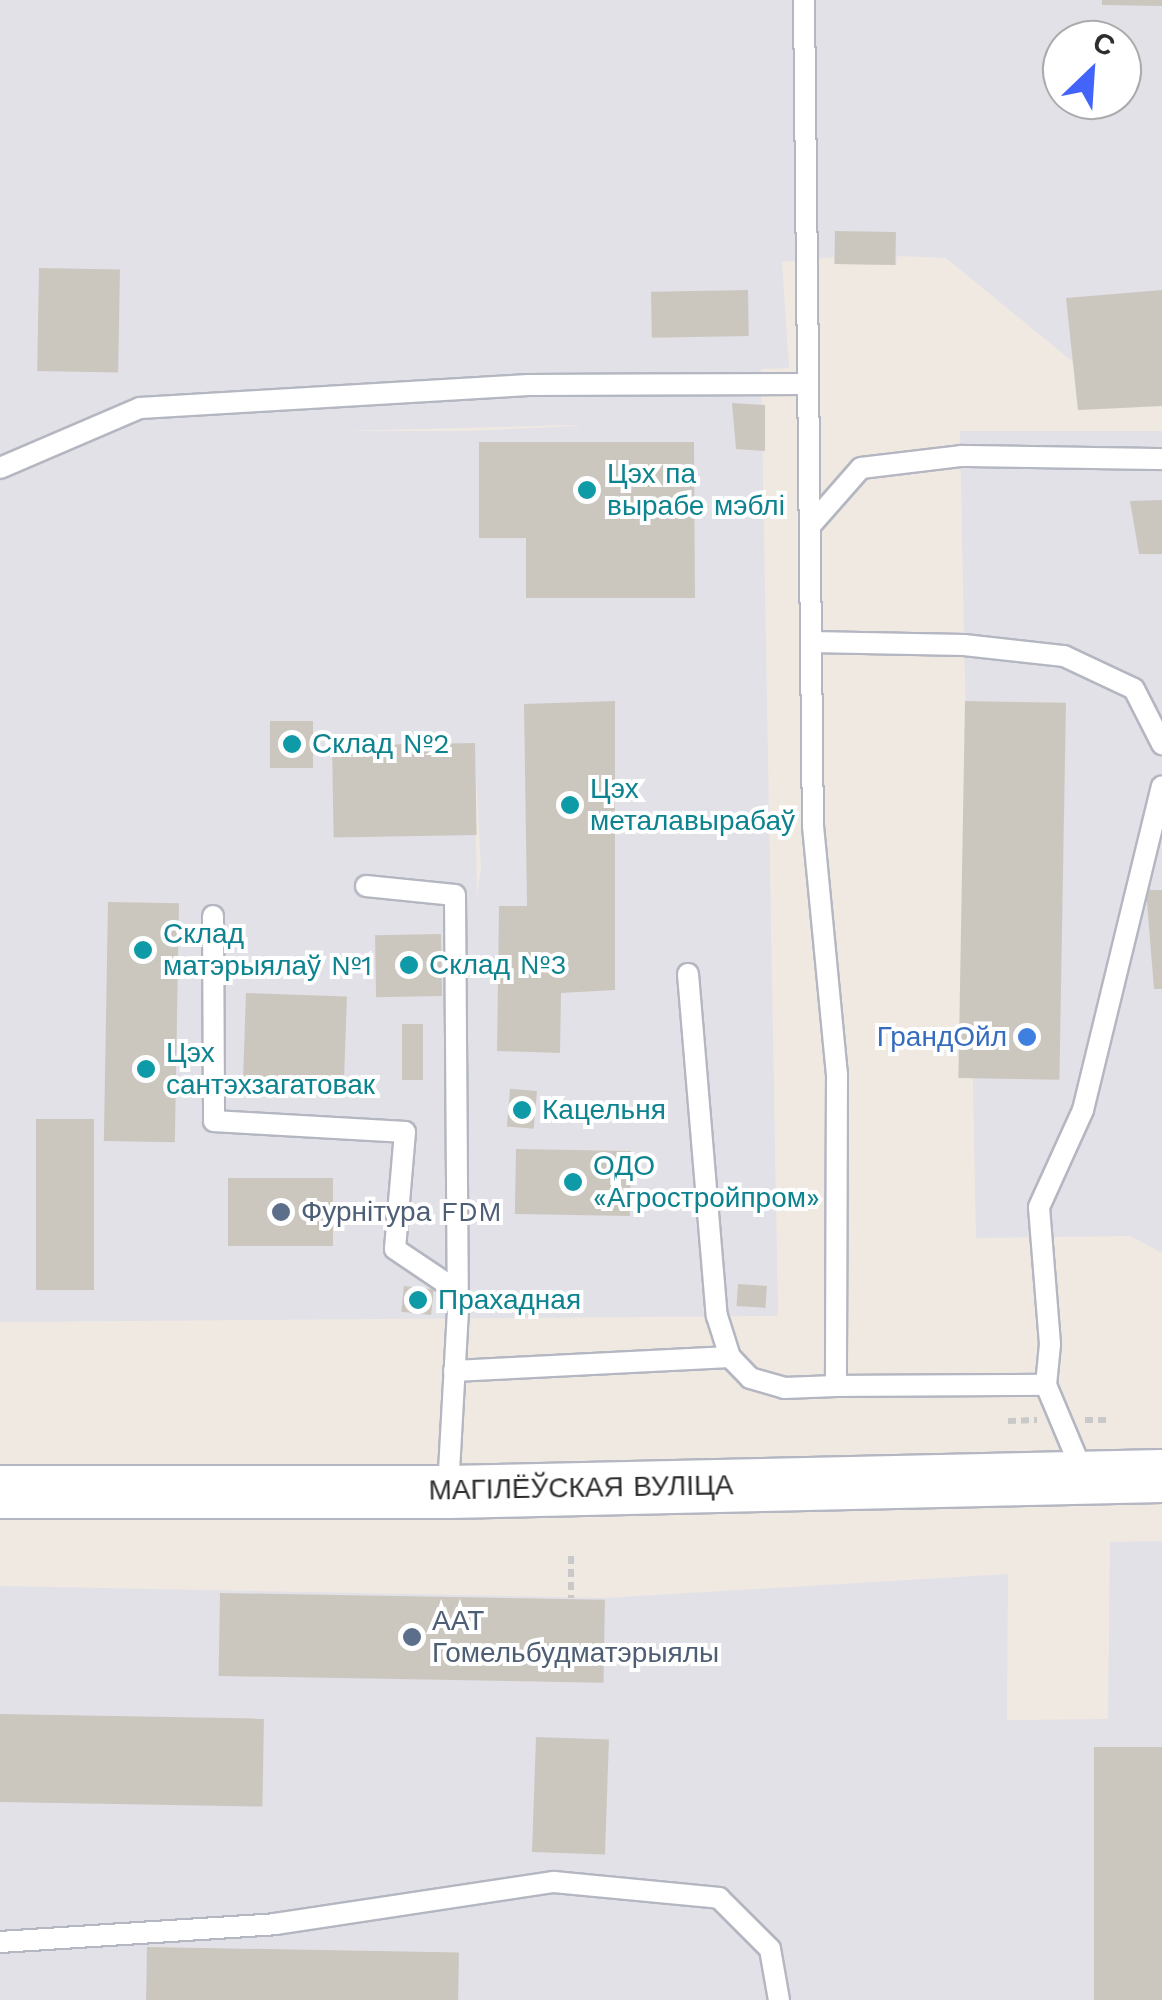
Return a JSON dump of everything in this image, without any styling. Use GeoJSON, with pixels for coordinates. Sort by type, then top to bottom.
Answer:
{"type":"FeatureCollection","features":[{"type":"Feature","properties":{"kind":"street","name":"МАГІЛЁЎСКАЯ ВУЛІЦА"},"geometry":{"type":"LineString","coordinates":[[0,1492],[448,1492],[1162,1476]]}},
{"type":"Feature","properties":{"kind":"lane"},"geometry":{"type":"LineString","coordinates":[[804,0],[813,826],[836,1074],[836,1386]]}},
{"type":"Feature","properties":{"kind":"lane"},"geometry":{"type":"LineString","coordinates":[[0,468],[140,408],[528,384],[808,384]]}},
{"type":"Feature","properties":{"kind":"lane"},"geometry":{"type":"LineString","coordinates":[[810,526],[861,468],[962,456],[1162,459]]}},
{"type":"Feature","properties":{"kind":"lane"},"geometry":{"type":"LineString","coordinates":[[811,642],[964,644],[1064,656],[1134,689],[1162,744]]}},
{"type":"Feature","properties":{"kind":"lane"},"geometry":{"type":"LineString","coordinates":[[1083,1475],[1046,1386],[1050,1344],[1039,1207],[1082,1110],[1162,788]]}},
{"type":"Feature","properties":{"kind":"lane"},"geometry":{"type":"LineString","coordinates":[[366,886],[455,895],[458,1310],[448,1492]]}},
{"type":"Feature","properties":{"kind":"lane"},"geometry":{"type":"LineString","coordinates":[[213,916],[214,1121],[405,1132],[395,1250],[447,1284],[458,1310]]}},
{"type":"Feature","properties":{"kind":"lane"},"geometry":{"type":"LineString","coordinates":[[688,974],[717,1316],[730,1357],[750,1378],[784,1388],[1046,1386]]}},
{"type":"Feature","properties":{"kind":"lane"},"geometry":{"type":"LineString","coordinates":[[454,1371],[730,1357]]}},
{"type":"Feature","properties":{"kind":"lane"},"geometry":{"type":"LineString","coordinates":[[0,1942],[276,1924],[554,1882],[719,1898],[770,1950],[780,2000]]}},
{"type":"Feature","properties":{"kind":"path"},"geometry":{"type":"LineString","coordinates":[[571,1556],[572,1598]]}},
{"type":"Feature","properties":{"kind":"shaded area"},"geometry":{"type":"Polygon","coordinates":[[[0,0],[1162,0],[1162,406],[1078,410],[1073,362],[946,258],[897,256],[896,265],[835,264],[834,257],[782,262],[789,368],[761,369],[778,1316],[0,1322],[0,0]],[[578,425],[341,431],[465,431],[578,425]],[[474,743],[477,897],[481,866],[474,743]]]}},
{"type":"Feature","properties":{"kind":"shaded area"},"geometry":{"type":"Polygon","coordinates":[[[960,431],[1162,431],[1162,1253],[1130,1236],[976,1238],[960,431]]]}},
{"type":"Feature","properties":{"kind":"shaded area","name":"ААТ Гомельбудматэрыялы"},"geometry":{"type":"Polygon","coordinates":[[[1162,1541],[1162,2000],[0,2000],[0,1586],[605,1598],[1008,1574],[1007,1720],[1108,1719],[1110,1542],[1162,1541]]]}},
{"type":"Feature","properties":{"kind":"building"},"geometry":{"type":"Polygon","coordinates":[[[1102,0],[1162,0],[1162,6],[1102,5],[1102,0]]]}},
{"type":"Feature","properties":{"kind":"building"},"geometry":{"type":"Polygon","coordinates":[[[835,231],[896,232],[895,265],[834,264],[835,231]]]}},
{"type":"Feature","properties":{"kind":"building"},"geometry":{"type":"Polygon","coordinates":[[[39,268],[120,269],[118,372],[37,371],[39,268]]]}},
{"type":"Feature","properties":{"kind":"building"},"geometry":{"type":"Polygon","coordinates":[[[748,290],[749,336],[652,338],[651,292],[748,290]]]}},
{"type":"Feature","properties":{"kind":"building"},"geometry":{"type":"Polygon","coordinates":[[[1162,290],[1162,406],[1078,410],[1066,298],[1162,290]]]}},
{"type":"Feature","properties":{"kind":"building"},"geometry":{"type":"Polygon","coordinates":[[[732,403],[765,405],[765,451],[736,449],[732,403]]]}},
{"type":"Feature","properties":{"kind":"building","name":"Цэх па вырабе мэблі"},"geometry":{"type":"Polygon","coordinates":[[[479,442],[694,442],[695,598],[526,598],[526,538],[479,538],[479,442]]]}},
{"type":"Feature","properties":{"kind":"building"},"geometry":{"type":"Polygon","coordinates":[[[1162,500],[1162,554],[1139,554],[1130,501],[1162,500]]]}},
{"type":"Feature","properties":{"kind":"building","name":"Цэх металавырабаў"},"geometry":{"type":"Polygon","coordinates":[[[615,701],[615,990],[561,993],[560,1053],[497,1051],[499,906],[527,906],[524,704],[615,701]]]}},
{"type":"Feature","properties":{"kind":"building"},"geometry":{"type":"Polygon","coordinates":[[[965,701],[1066,703],[1059,1080],[958,1078],[965,701]]]}},
{"type":"Feature","properties":{"kind":"building","name":"Склад №2"},"geometry":{"type":"Polygon","coordinates":[[[270,721],[313,721],[313,768],[270,768],[270,721]]]}},
{"type":"Feature","properties":{"kind":"building"},"geometry":{"type":"Polygon","coordinates":[[[475,743],[477,835],[334,837],[332,745],[475,743]]]}},
{"type":"Feature","properties":{"kind":"building"},"geometry":{"type":"Polygon","coordinates":[[[1146,890],[1162,890],[1162,989],[1154,989],[1146,890]]]}},
{"type":"Feature","properties":{"kind":"building"},"geometry":{"type":"Polygon","coordinates":[[[108,902],[179,903],[175,1142],[104,1141],[108,902]]]}},
{"type":"Feature","properties":{"kind":"building","name":"Склад №3"},"geometry":{"type":"Polygon","coordinates":[[[441,934],[442,996],[376,997],[375,935],[441,934]]]}},
{"type":"Feature","properties":{"kind":"building"},"geometry":{"type":"Polygon","coordinates":[[[246,993],[347,997],[344,1088],[243,1085],[246,993]]]}},
{"type":"Feature","properties":{"kind":"building"},"geometry":{"type":"Polygon","coordinates":[[[402,1024],[423,1024],[423,1080],[402,1080],[402,1024]]]}},
{"type":"Feature","properties":{"kind":"building","name":"Кацельня"},"geometry":{"type":"Polygon","coordinates":[[[510,1089],[537,1091],[534,1129],[507,1127],[510,1089]]]}},
{"type":"Feature","properties":{"kind":"building"},"geometry":{"type":"Polygon","coordinates":[[[36,1119],[94,1119],[94,1290],[36,1290],[36,1119]]]}},
{"type":"Feature","properties":{"kind":"building","name":"ОДО «Агростройпром»"},"geometry":{"type":"Polygon","coordinates":[[[516,1149],[631,1151],[630,1216],[515,1214],[516,1149]]]}},
{"type":"Feature","properties":{"kind":"building","name":"Фурнітура FDM"},"geometry":{"type":"Polygon","coordinates":[[[228,1178],[333,1178],[333,1246],[228,1246],[228,1178]]]}},
{"type":"Feature","properties":{"kind":"building"},"geometry":{"type":"Polygon","coordinates":[[[738,1284],[767,1286],[765,1308],[736,1306],[738,1284]]]}},
{"type":"Feature","properties":{"kind":"building","name":"Прахадная"},"geometry":{"type":"Polygon","coordinates":[[[404,1286],[434,1289],[431,1315],[401,1312],[404,1286]]]}},
{"type":"Feature","properties":{"kind":"building","name":"ААТ Гомельбудматэрыялы"},"geometry":{"type":"Polygon","coordinates":[[[220,1593],[605,1600],[603,1683],[219,1676],[220,1593]]]}},
{"type":"Feature","properties":{"kind":"building"},"geometry":{"type":"Polygon","coordinates":[[[0,1714],[264,1719],[262,1807],[0,1802],[0,1714]]]}},
{"type":"Feature","properties":{"kind":"building"},"geometry":{"type":"Polygon","coordinates":[[[536,1737],[609,1740],[605,1854],[532,1852],[536,1737]]]}},
{"type":"Feature","properties":{"kind":"building"},"geometry":{"type":"Polygon","coordinates":[[[1094,1747],[1162,1747],[1162,2000],[1094,2000],[1094,1747]]]}},
{"type":"Feature","properties":{"kind":"building"},"geometry":{"type":"Polygon","coordinates":[[[147,1947],[459,1952],[458,2000],[146,2000],[147,1947]]]}},
{"type":"Feature","properties":{"kind":"place","name":"Цэх па вырабе мэблі"},"geometry":{"type":"Point","coordinates":[587,490]}},
{"type":"Feature","properties":{"kind":"place","name":"Склад №2"},"geometry":{"type":"Point","coordinates":[292,744]}},
{"type":"Feature","properties":{"kind":"place","name":"Цэх металавырабаў"},"geometry":{"type":"Point","coordinates":[570,805]}},
{"type":"Feature","properties":{"kind":"place","name":"Склад матэрыялаў №1"},"geometry":{"type":"Point","coordinates":[143,950]}},
{"type":"Feature","properties":{"kind":"place","name":"Склад №3"},"geometry":{"type":"Point","coordinates":[409,965]}},
{"type":"Feature","properties":{"kind":"place","name":"ГрандОйл"},"geometry":{"type":"Point","coordinates":[1027,1037]}},
{"type":"Feature","properties":{"kind":"place","name":"Цэх сантэхзагатовак"},"geometry":{"type":"Point","coordinates":[146,1069]}},
{"type":"Feature","properties":{"kind":"place","name":"Кацельня"},"geometry":{"type":"Point","coordinates":[522,1110]}},
{"type":"Feature","properties":{"kind":"place","name":"ОДО «Агростройпром»"},"geometry":{"type":"Point","coordinates":[573,1182]}},
{"type":"Feature","properties":{"kind":"place","name":"Фурнітура FDM"},"geometry":{"type":"Point","coordinates":[281,1212]}},
{"type":"Feature","properties":{"kind":"place","name":"Прахадная"},"geometry":{"type":"Point","coordinates":[418,1300]}},
{"type":"Feature","properties":{"kind":"place","name":"ААТ Гомельбудматэрыялы"},"geometry":{"type":"Point","coordinates":[412,1637]}}]}
